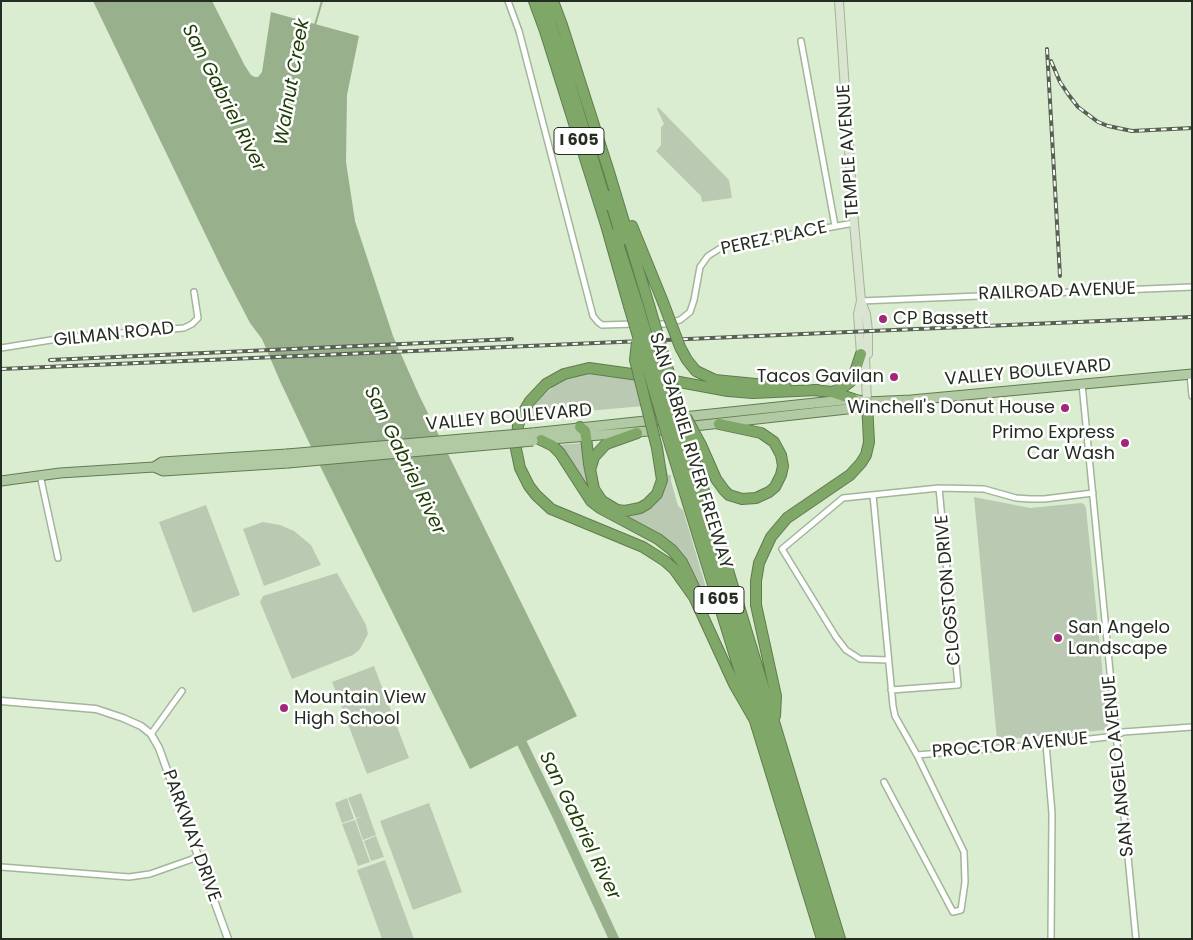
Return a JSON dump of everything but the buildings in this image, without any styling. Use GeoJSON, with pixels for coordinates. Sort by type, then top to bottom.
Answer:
{"type":"FeatureCollection","features":[{"type":"Feature","properties":{"kind":"highway","name":"SAN GABRIEL RIVER FREEWAY"},"geometry":{"type":"LineString","coordinates":[[534,1],[600,207],[674,394],[685,446],[757,724],[775,752],[840,939]]}},
{"type":"Feature","properties":{"kind":"highway"},"geometry":{"type":"LineString","coordinates":[[545,1],[639,306],[685,446],[830,939]]}},
{"type":"Feature","properties":{"kind":"highway","name":"SAN GABRIEL RIVER FREEWAY"},"geometry":{"type":"LineString","coordinates":[[553,1],[609,172],[639,306],[638,336],[685,446],[774,722],[775,752],[822,939]]}},
{"type":"Feature","properties":{"kind":"highway"},"geometry":{"type":"LineString","coordinates":[[609,172],[680,346],[687,360],[696,370],[709,378],[721,381],[818,390],[832,392],[853,399]]}},
{"type":"Feature","properties":{"kind":"highway"},"geometry":{"type":"LineString","coordinates":[[580,428],[585,431],[594,489],[602,501],[617,510],[625,511],[640,508],[653,500],[660,488],[662,470],[635,360],[638,336]]}},
{"type":"Feature","properties":{"kind":"highway"},"geometry":{"type":"LineString","coordinates":[[832,392],[850,382],[863,355]]}},
{"type":"Feature","properties":{"kind":"highway"},"geometry":{"type":"LineString","coordinates":[[707,622],[687,586],[665,561],[630,541],[560,514],[536,495],[523,477],[517,458],[516,440],[521,416],[535,395],[546,384],[564,374],[581,369],[600,369],[728,391],[753,393],[818,390]]}},
{"type":"Feature","properties":{"kind":"highway"},"geometry":{"type":"LineString","coordinates":[[774,722],[776,696],[756,605],[756,581],[759,563],[770,537],[787,518],[850,475],[861,464],[866,455],[869,442],[867,402]]}},
{"type":"Feature","properties":{"kind":"highway"},"geometry":{"type":"LineString","coordinates":[[685,446],[730,495],[742,499],[756,498],[769,492],[781,475],[782,466],[781,455],[774,442],[761,433],[720,424]]}},
{"type":"Feature","properties":{"kind":"highway"},"geometry":{"type":"LineString","coordinates":[[590,470],[594,457],[606,444],[637,433]]}},
{"type":"Feature","properties":{"kind":"highway"},"geometry":{"type":"LineString","coordinates":[[535,438],[553,446],[560,453],[591,502],[609,514],[658,539],[672,550],[686,570],[734,684],[757,724]]}},
{"type":"Feature","properties":{"kind":"highway"},"geometry":{"type":"LineString","coordinates":[[775,752],[834,939]]}},
{"type":"Feature","properties":{"kind":"main road","name":"TEMPLE AVENUE"},"geometry":{"type":"LineString","coordinates":[[839,1],[861,301],[858,314],[867,402]]}},
{"type":"Feature","properties":{"kind":"main road","name":"VALLEY BOULEVARD"},"geometry":{"type":"LineString","coordinates":[[535,438],[580,428],[853,399],[867,402],[940,398],[1191,374]]}},
{"type":"Feature","properties":{"kind":"main road","name":"VALLEY BOULEVARD"},"geometry":{"type":"LineString","coordinates":[[1,481],[40,475],[154,467],[163,471],[287,458],[535,438],[637,433],[856,408],[867,402]]}},
{"type":"Feature","properties":{"kind":"street","name":"PEREZ PLACE"},"geometry":{"type":"LineString","coordinates":[[508,1],[519,31],[593,316],[602,325],[665,324],[680,320],[693,307],[700,267],[713,252],[725,246],[854,223]]}},
{"type":"Feature","properties":{"kind":"street"},"geometry":{"type":"LineString","coordinates":[[801,41],[834,226]]}},
{"type":"Feature","properties":{"kind":"street","name":"RAILROAD AVENUE"},"geometry":{"type":"LineString","coordinates":[[861,301],[1192,286]]}},
{"type":"Feature","properties":{"kind":"street","name":"GILMAN ROAD"},"geometry":{"type":"LineString","coordinates":[[1,348],[70,337],[184,328],[198,318],[194,292]]}},
{"type":"Feature","properties":{"kind":"street"},"geometry":{"type":"LineString","coordinates":[[1191,374],[1192,396]]}},
{"type":"Feature","properties":{"kind":"street","name":"SAN ANGELO AVENUE"},"geometry":{"type":"LineString","coordinates":[[1082,384],[1136,939]]}},
{"type":"Feature","properties":{"kind":"street"},"geometry":{"type":"LineString","coordinates":[[40,475],[58,558]]}},
{"type":"Feature","properties":{"kind":"street"},"geometry":{"type":"LineString","coordinates":[[888,660],[860,659],[846,650],[782,549],[843,498],[939,488],[984,489],[1016,498],[1030,499],[1093,493]]}},
{"type":"Feature","properties":{"kind":"street","name":"CLOGSTON DRIVE"},"geometry":{"type":"LineString","coordinates":[[891,690],[958,685],[939,488]]}},
{"type":"Feature","properties":{"kind":"street"},"geometry":{"type":"LineString","coordinates":[[873,495],[895,716],[917,755],[964,852],[966,882],[961,910],[953,912],[884,782]]}},
{"type":"Feature","properties":{"kind":"street"},"geometry":{"type":"LineString","coordinates":[[1,702],[96,709],[141,726],[151,734],[182,691]]}},
{"type":"Feature","properties":{"kind":"street","name":"PROCTOR AVENUE"},"geometry":{"type":"LineString","coordinates":[[917,755],[1046,744],[1116,736],[1123,732],[1192,727]]}},
{"type":"Feature","properties":{"kind":"street","name":"PARKWAY DRIVE"},"geometry":{"type":"LineString","coordinates":[[151,734],[159,748],[228,939]]}},
{"type":"Feature","properties":{"kind":"street"},"geometry":{"type":"LineString","coordinates":[[1046,744],[1052,813],[1051,939]]}},
{"type":"Feature","properties":{"kind":"street"},"geometry":{"type":"LineString","coordinates":[[1,867],[130,877],[150,874],[198,857]]}},
{"type":"Feature","properties":{"kind":"shaded area"},"geometry":{"type":"Polygon","coordinates":[[[658,107],[729,180],[732,198],[702,202],[701,196],[656,151],[661,145],[661,127],[664,124],[657,109],[658,107]]]}},
{"type":"Feature","properties":{"kind":"shaded area"},"geometry":{"type":"Polygon","coordinates":[[[587,371],[638,379],[643,406],[532,416],[530,413],[535,404],[561,379],[587,371]]]}},
{"type":"Feature","properties":{"kind":"shaded area"},"geometry":{"type":"Polygon","coordinates":[[[583,443],[587,482],[594,497],[602,504],[618,512],[635,512],[651,506],[665,485],[666,467],[668,475],[671,475],[678,506],[683,510],[710,601],[703,603],[687,561],[668,541],[611,511],[594,499],[565,454],[557,445],[583,443]]]}},
{"type":"Feature","properties":{"kind":"shaded area"},"geometry":{"type":"Polygon","coordinates":[[[974,497],[1030,508],[1084,504],[1086,508],[1108,726],[1104,730],[997,740],[974,497]]]}},
{"type":"Feature","properties":{"kind":"shaded area"},"geometry":{"type":"Polygon","coordinates":[[[206,505],[240,595],[193,613],[159,522],[206,505]]]}},
{"type":"Feature","properties":{"kind":"shaded area"},"geometry":{"type":"Polygon","coordinates":[[[263,522],[280,525],[294,531],[311,545],[321,565],[264,586],[243,529],[263,522]]]}},
{"type":"Feature","properties":{"kind":"shaded area"},"geometry":{"type":"Polygon","coordinates":[[[337,573],[366,625],[368,634],[360,649],[353,655],[292,679],[260,602],[263,596],[337,573]]]}},
{"type":"Feature","properties":{"kind":"shaded area"},"geometry":{"type":"Polygon","coordinates":[[[374,666],[409,758],[367,774],[332,682],[374,666]]]}},
{"type":"Feature","properties":{"kind":"shaded area"},"geometry":{"type":"Polygon","coordinates":[[[361,793],[376,835],[363,840],[356,819],[362,816],[356,818],[348,798],[361,793]]]}},
{"type":"Feature","properties":{"kind":"shaded area"},"geometry":{"type":"Polygon","coordinates":[[[347,798],[354,819],[342,823],[335,803],[347,798]]]}},
{"type":"Feature","properties":{"kind":"shaded area"},"geometry":{"type":"Polygon","coordinates":[[[429,803],[462,892],[413,910],[380,821],[429,803]]]}},
{"type":"Feature","properties":{"kind":"shaded area"},"geometry":{"type":"Polygon","coordinates":[[[355,820],[370,862],[358,866],[342,824],[355,820]]]}},
{"type":"Feature","properties":{"kind":"shaded area"},"geometry":{"type":"Polygon","coordinates":[[[376,836],[384,857],[371,861],[364,841],[376,836]]]}},
{"type":"Feature","properties":{"kind":"shaded area"},"geometry":{"type":"Polygon","coordinates":[[[385,860],[414,939],[382,939],[357,870],[385,860]]]}},
{"type":"Feature","properties":{"kind":"water"},"geometry":{"type":"Polygon","coordinates":[[[93,1],[212,1],[245,66],[251,75],[255,77],[258,77],[262,72],[271,12],[359,36],[347,95],[346,162],[355,221],[393,336],[419,395],[577,716],[470,769],[322,470],[262,339],[250,323],[223,271],[93,1]]]}},
{"type":"Feature","properties":{"kind":"waterway","name":"Walnut Creek"},"geometry":{"type":"LineString","coordinates":[[315,25],[322,1]]}},
{"type":"Feature","properties":{"kind":"waterway","name":"San Gabriel River"},"geometry":{"type":"LineString","coordinates":[[517,733],[614,939]]}},
{"type":"Feature","properties":{"kind":"railway"},"geometry":{"type":"LineString","coordinates":[[1047,49],[1060,276]]}},
{"type":"Feature","properties":{"kind":"railway"},"geometry":{"type":"LineString","coordinates":[[1051,61],[1060,82],[1078,107],[1098,122],[1132,131],[1192,128]]}},
{"type":"Feature","properties":{"kind":"railway"},"geometry":{"type":"LineString","coordinates":[[1,369],[1192,317]]}},
{"type":"Feature","properties":{"kind":"railway"},"geometry":{"type":"LineString","coordinates":[[50,360],[512,339]]}},
{"type":"Feature","properties":{"kind":"place","name":"CP Bassett"},"geometry":{"type":"Point","coordinates":[883,319]}},
{"type":"Feature","properties":{"kind":"place","name":"Tacos Gavilan"},"geometry":{"type":"Point","coordinates":[894,377]}},
{"type":"Feature","properties":{"kind":"place","name":"Winchell's Donut House"},"geometry":{"type":"Point","coordinates":[1065,408]}},
{"type":"Feature","properties":{"kind":"place","name":"Primo Express Car Wash"},"geometry":{"type":"Point","coordinates":[1125,443]}},
{"type":"Feature","properties":{"kind":"place","name":"San Angelo Landscape"},"geometry":{"type":"Point","coordinates":[1058,638]}},
{"type":"Feature","properties":{"kind":"place","name":"Mountain View High School"},"geometry":{"type":"Point","coordinates":[284,708]}}]}
